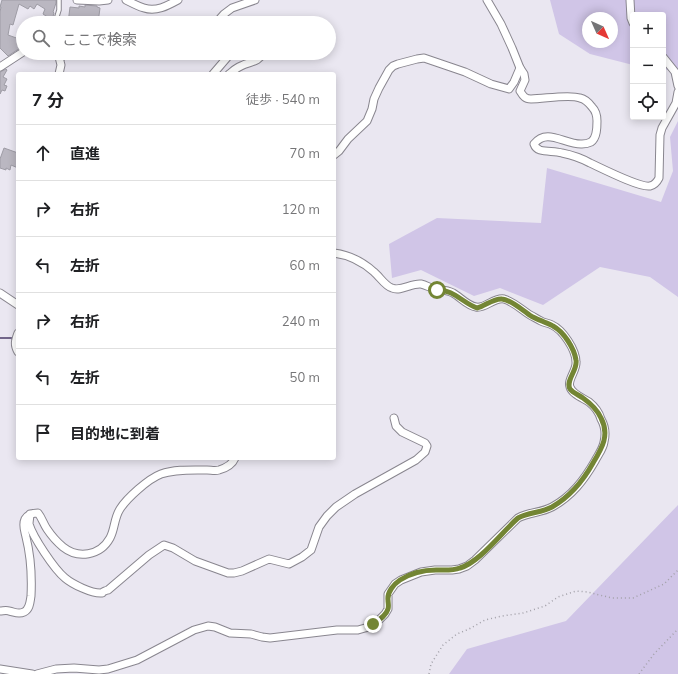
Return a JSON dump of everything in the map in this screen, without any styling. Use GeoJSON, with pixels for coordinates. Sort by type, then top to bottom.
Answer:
{"type":"FeatureCollection","features":[{"type":"Feature","properties":{"kind":"street"},"geometry":{"type":"LineString","coordinates":[[77,0],[108,0]]}},
{"type":"Feature","properties":{"kind":"street"},"geometry":{"type":"LineString","coordinates":[[126,0],[143,8],[151,9],[165,7],[178,0]]}},
{"type":"Feature","properties":{"kind":"street"},"geometry":{"type":"LineString","coordinates":[[222,16],[232,8],[255,0]]}},
{"type":"Feature","properties":{"kind":"street"},"geometry":{"type":"LineString","coordinates":[[487,0],[501,24],[524,74],[525,80],[520,91],[523,95],[527,99],[580,98],[586,101],[594,109],[596,114],[597,119],[595,134],[594,139],[591,142],[575,144],[558,138],[542,137],[534,144],[539,150],[562,153],[582,159],[608,172],[642,185],[653,185],[659,178],[660,135],[662,128],[676,104],[678,92]]}},
{"type":"Feature","properties":{"kind":"street"},"geometry":{"type":"LineString","coordinates":[[630,0],[631,12]]}},
{"type":"Feature","properties":{"kind":"street"},"geometry":{"type":"LineString","coordinates":[[0,68],[16,57]]}},
{"type":"Feature","properties":{"kind":"street"},"geometry":{"type":"LineString","coordinates":[[336,153],[348,138],[367,121],[379,88],[389,70],[393,66],[424,58],[465,72],[503,88],[509,88],[514,82],[520,68]]}},
{"type":"Feature","properties":{"kind":"street"},"geometry":{"type":"LineString","coordinates":[[60,60],[60,72]]}},
{"type":"Feature","properties":{"kind":"street"},"geometry":{"type":"LineString","coordinates":[[215,72],[225,60]]}},
{"type":"Feature","properties":{"kind":"street"},"geometry":{"type":"LineString","coordinates":[[232,72],[247,63],[258,60]]}},
{"type":"Feature","properties":{"kind":"street"},"geometry":{"type":"LineString","coordinates":[[666,61],[675,72],[678,86]]}},
{"type":"Feature","properties":{"kind":"street"},"geometry":{"type":"LineString","coordinates":[[37,674],[56,669],[108,669],[137,660],[194,630],[208,626],[215,626],[230,634],[251,634],[270,638],[337,630],[358,630],[365,628],[373,624],[385,614],[388,609],[388,594],[395,584],[421,572],[452,570],[467,566],[518,518],[557,504],[576,488],[588,473],[602,449],[605,434],[604,426],[601,418],[590,403],[570,388],[569,383],[576,368],[576,362],[569,342],[557,328],[540,321],[504,299],[495,300],[477,308],[448,291],[437,290],[420,284],[392,289],[387,286],[374,272],[360,262],[344,254],[336,253]]}},
{"type":"Feature","properties":{"kind":"street"},"geometry":{"type":"LineString","coordinates":[[0,293],[16,304]]}},
{"type":"Feature","properties":{"kind":"street"},"geometry":{"type":"LineString","coordinates":[[30,514],[29,523],[31,528],[40,546],[54,566],[65,578],[82,588],[98,592],[108,590],[149,555],[164,545],[173,548],[195,562],[228,573],[242,571],[269,559],[289,564],[311,550],[319,527],[336,507],[355,494],[416,460],[425,452],[427,446],[425,443],[402,432],[396,426],[394,418]]}},
{"type":"Feature","properties":{"kind":"street"},"geometry":{"type":"LineString","coordinates":[[0,610],[22,614],[26,612],[30,605],[32,582],[24,523],[25,519],[30,514],[38,513],[41,516],[47,530],[68,551],[82,555],[89,554],[95,552],[106,543],[110,538],[117,514],[121,508],[138,490],[150,481],[161,474],[174,471],[217,471],[229,466],[234,460]]}},
{"type":"Feature","properties":{"kind":"street"},"geometry":{"type":"LineString","coordinates":[[0,669],[32,674]]}},
{"type":"Feature","properties":{"kind":"lane"},"geometry":{"type":"LineString","coordinates":[[57,16],[59,0]]}},
{"type":"Feature","properties":{"kind":"path"},"geometry":{"type":"LineString","coordinates":[[429,674],[432,664],[443,645],[457,634],[485,620],[523,613],[545,606],[558,597],[576,591],[612,598],[633,598],[664,584],[678,570]]}},
{"type":"Feature","properties":{"kind":"path"},"geometry":{"type":"LineString","coordinates":[[639,674],[654,654],[678,629]]}},
{"type":"Feature","properties":{"kind":"shaded area"},"geometry":{"type":"Polygon","coordinates":[[[550,0],[678,0],[678,69],[666,70],[666,12],[630,12],[630,64],[590,54],[559,34],[550,0]]]}},
{"type":"Feature","properties":{"kind":"shaded area"},"geometry":{"type":"Polygon","coordinates":[[[678,121],[678,297],[650,277],[600,267],[543,305],[500,288],[474,296],[421,270],[392,278],[389,244],[437,218],[541,223],[547,168],[661,202],[673,171],[670,137],[678,121]]]}},
{"type":"Feature","properties":{"kind":"shaded area"},"geometry":{"type":"Polygon","coordinates":[[[678,505],[678,674],[449,674],[467,649],[566,621],[678,505]]]}},
{"type":"Feature","properties":{"kind":"building"},"geometry":{"type":"Polygon","coordinates":[[[2,0],[56,0],[53,16],[46,16],[43,14],[45,9],[37,4],[34,9],[30,6],[28,9],[19,4],[13,25],[10,24],[8,35],[16,38],[16,51],[8,56],[0,48],[0,7],[2,0]]]}},
{"type":"Feature","properties":{"kind":"building"},"geometry":{"type":"Polygon","coordinates":[[[85,5],[97,6],[100,8],[99,16],[69,16],[70,7],[85,7],[85,5]]]}},
{"type":"Feature","properties":{"kind":"building"},"geometry":{"type":"Polygon","coordinates":[[[6,69],[7,70],[3,77],[7,79],[4,85],[7,86],[5,91],[2,90],[0,94],[0,72],[6,69]]]}},
{"type":"Feature","properties":{"kind":"building"},"geometry":{"type":"Polygon","coordinates":[[[4,148],[16,152],[16,167],[11,165],[10,170],[0,168],[0,159],[4,148]]]}},
{"type":"Feature","properties":{"kind":"waterway"},"geometry":{"type":"LineString","coordinates":[[0,338],[13,339]]}},
{"type":"Feature","properties":{"kind":"route"},"geometry":{"type":"LineString","coordinates":[[373,624],[385,614],[389,604],[388,594],[395,584],[401,580],[428,570],[452,570],[467,566],[518,518],[550,508],[557,504],[582,481],[602,449],[604,442],[604,426],[596,410],[590,403],[570,388],[569,383],[576,368],[576,362],[569,342],[557,328],[540,321],[504,299],[495,300],[477,308],[448,291],[437,290]]}}]}
